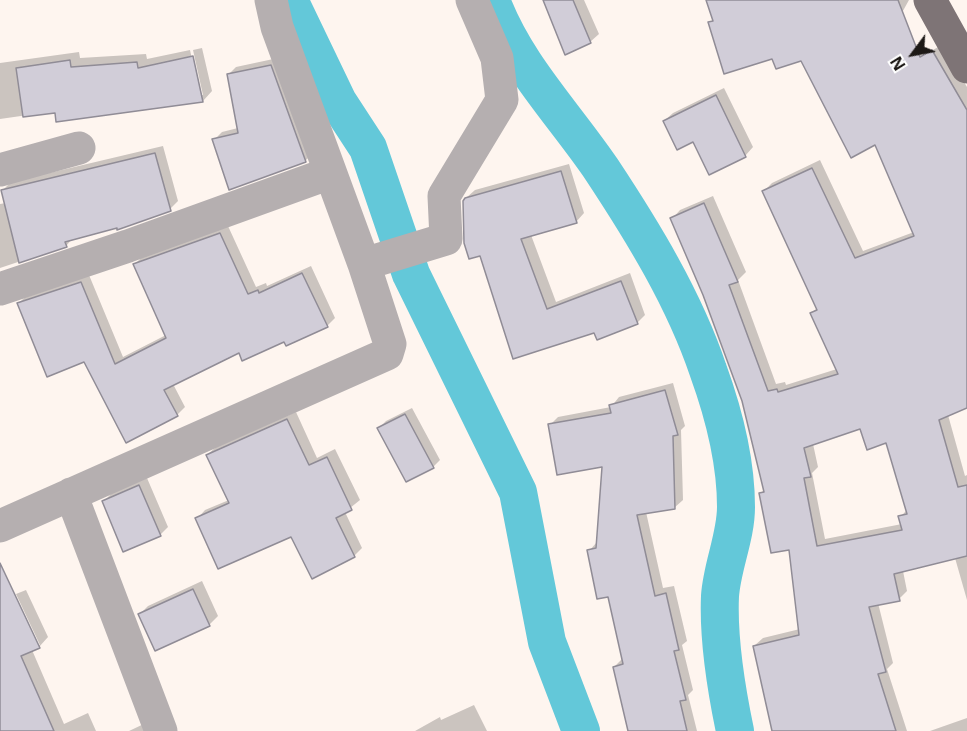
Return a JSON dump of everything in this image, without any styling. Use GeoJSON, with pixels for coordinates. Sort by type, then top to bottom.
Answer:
{"type":"FeatureCollection","features":[{"type":"Feature","properties":{"kind":"main road"},"geometry":{"type":"LineString","coordinates":[[930,0],[967,67]]}},
{"type":"Feature","properties":{"kind":"street"},"geometry":{"type":"LineString","coordinates":[[0,526],[387,354],[390,344],[364,264],[277,27],[271,0]]}},
{"type":"Feature","properties":{"kind":"street"},"geometry":{"type":"LineString","coordinates":[[364,264],[446,239],[444,196],[501,100],[497,58],[472,0]]}},
{"type":"Feature","properties":{"kind":"street"},"geometry":{"type":"LineString","coordinates":[[0,170],[79,148]]}},
{"type":"Feature","properties":{"kind":"street"},"geometry":{"type":"LineString","coordinates":[[0,289],[128,246],[330,172]]}},
{"type":"Feature","properties":{"kind":"street"},"geometry":{"type":"LineString","coordinates":[[71,494],[161,731]]}},
{"type":"Feature","properties":{"kind":"building"},"geometry":{"type":"Polygon","coordinates":[[[543,0],[573,0],[591,43],[565,55],[543,0]]]}},
{"type":"Feature","properties":{"kind":"building"},"geometry":{"type":"Polygon","coordinates":[[[706,0],[898,0],[920,57],[932,50],[967,110],[967,408],[939,420],[958,487],[967,485],[967,556],[894,574],[900,601],[869,607],[886,672],[878,674],[896,731],[772,731],[753,646],[799,635],[789,550],[771,553],[759,493],[764,492],[742,401],[703,295],[670,218],[704,203],[738,282],[729,285],[768,391],[777,389],[778,392],[838,374],[810,313],[817,310],[762,191],[812,168],[855,258],[914,236],[875,145],[851,158],[801,61],[776,69],[772,59],[724,74],[708,22],[713,21],[706,0]],[[860,429],[804,448],[811,477],[804,478],[817,546],[902,530],[898,516],[907,514],[886,443],[867,450],[860,429]]]}},
{"type":"Feature","properties":{"kind":"building"},"geometry":{"type":"Polygon","coordinates":[[[193,56],[203,102],[56,122],[55,113],[23,117],[16,68],[70,60],[71,67],[137,62],[138,68],[193,56]]]}},
{"type":"Feature","properties":{"kind":"building"},"geometry":{"type":"Polygon","coordinates":[[[271,65],[306,162],[229,190],[212,139],[238,133],[227,74],[271,65]]]}},
{"type":"Feature","properties":{"kind":"building"},"geometry":{"type":"Polygon","coordinates":[[[716,95],[746,157],[709,175],[693,142],[677,150],[663,121],[716,95]]]}},
{"type":"Feature","properties":{"kind":"building"},"geometry":{"type":"Polygon","coordinates":[[[155,153],[171,211],[117,230],[117,228],[65,242],[67,247],[19,263],[1,190],[155,153]]]}},
{"type":"Feature","properties":{"kind":"building"},"geometry":{"type":"Polygon","coordinates":[[[561,171],[577,223],[521,239],[547,309],[621,281],[638,324],[597,340],[594,333],[513,359],[480,256],[469,259],[464,243],[463,201],[465,198],[561,171]]]}},
{"type":"Feature","properties":{"kind":"building"},"geometry":{"type":"Polygon","coordinates":[[[220,233],[248,294],[258,290],[259,293],[302,273],[328,327],[286,346],[284,342],[242,361],[239,353],[164,390],[178,416],[126,443],[84,362],[47,377],[17,303],[81,282],[115,364],[166,338],[133,264],[220,233]]]}},
{"type":"Feature","properties":{"kind":"building"},"geometry":{"type":"Polygon","coordinates":[[[665,390],[678,435],[673,436],[675,509],[637,515],[655,596],[666,593],[679,650],[674,651],[686,700],[680,701],[687,731],[628,731],[613,667],[623,664],[608,597],[597,599],[587,550],[596,548],[602,467],[557,475],[548,424],[611,413],[609,405],[665,390]]]}},
{"type":"Feature","properties":{"kind":"building"},"geometry":{"type":"Polygon","coordinates":[[[405,414],[434,468],[406,482],[377,428],[405,414]]]}},
{"type":"Feature","properties":{"kind":"building"},"geometry":{"type":"Polygon","coordinates":[[[287,419],[309,465],[327,457],[352,510],[336,518],[355,557],[312,579],[291,537],[218,569],[195,518],[229,503],[206,455],[287,419]]]}},
{"type":"Feature","properties":{"kind":"building"},"geometry":{"type":"Polygon","coordinates":[[[139,485],[161,536],[123,552],[102,501],[139,485]]]}},
{"type":"Feature","properties":{"kind":"building"},"geometry":{"type":"Polygon","coordinates":[[[0,563],[40,648],[21,656],[54,731],[0,731],[0,563]]]}},
{"type":"Feature","properties":{"kind":"building"},"geometry":{"type":"Polygon","coordinates":[[[193,589],[210,626],[155,651],[138,614],[193,589]]]}},
{"type":"Feature","properties":{"kind":"waterway"},"geometry":{"type":"LineString","coordinates":[[289,0],[338,102],[368,148],[411,274],[518,492],[547,642],[581,731]]}},
{"type":"Feature","properties":{"kind":"waterway"},"geometry":{"type":"LineString","coordinates":[[491,0],[501,24],[527,68],[602,170],[647,242],[675,292],[714,387],[724,420],[734,472],[736,507],[721,585],[720,630],[723,664],[735,731]]}}]}
